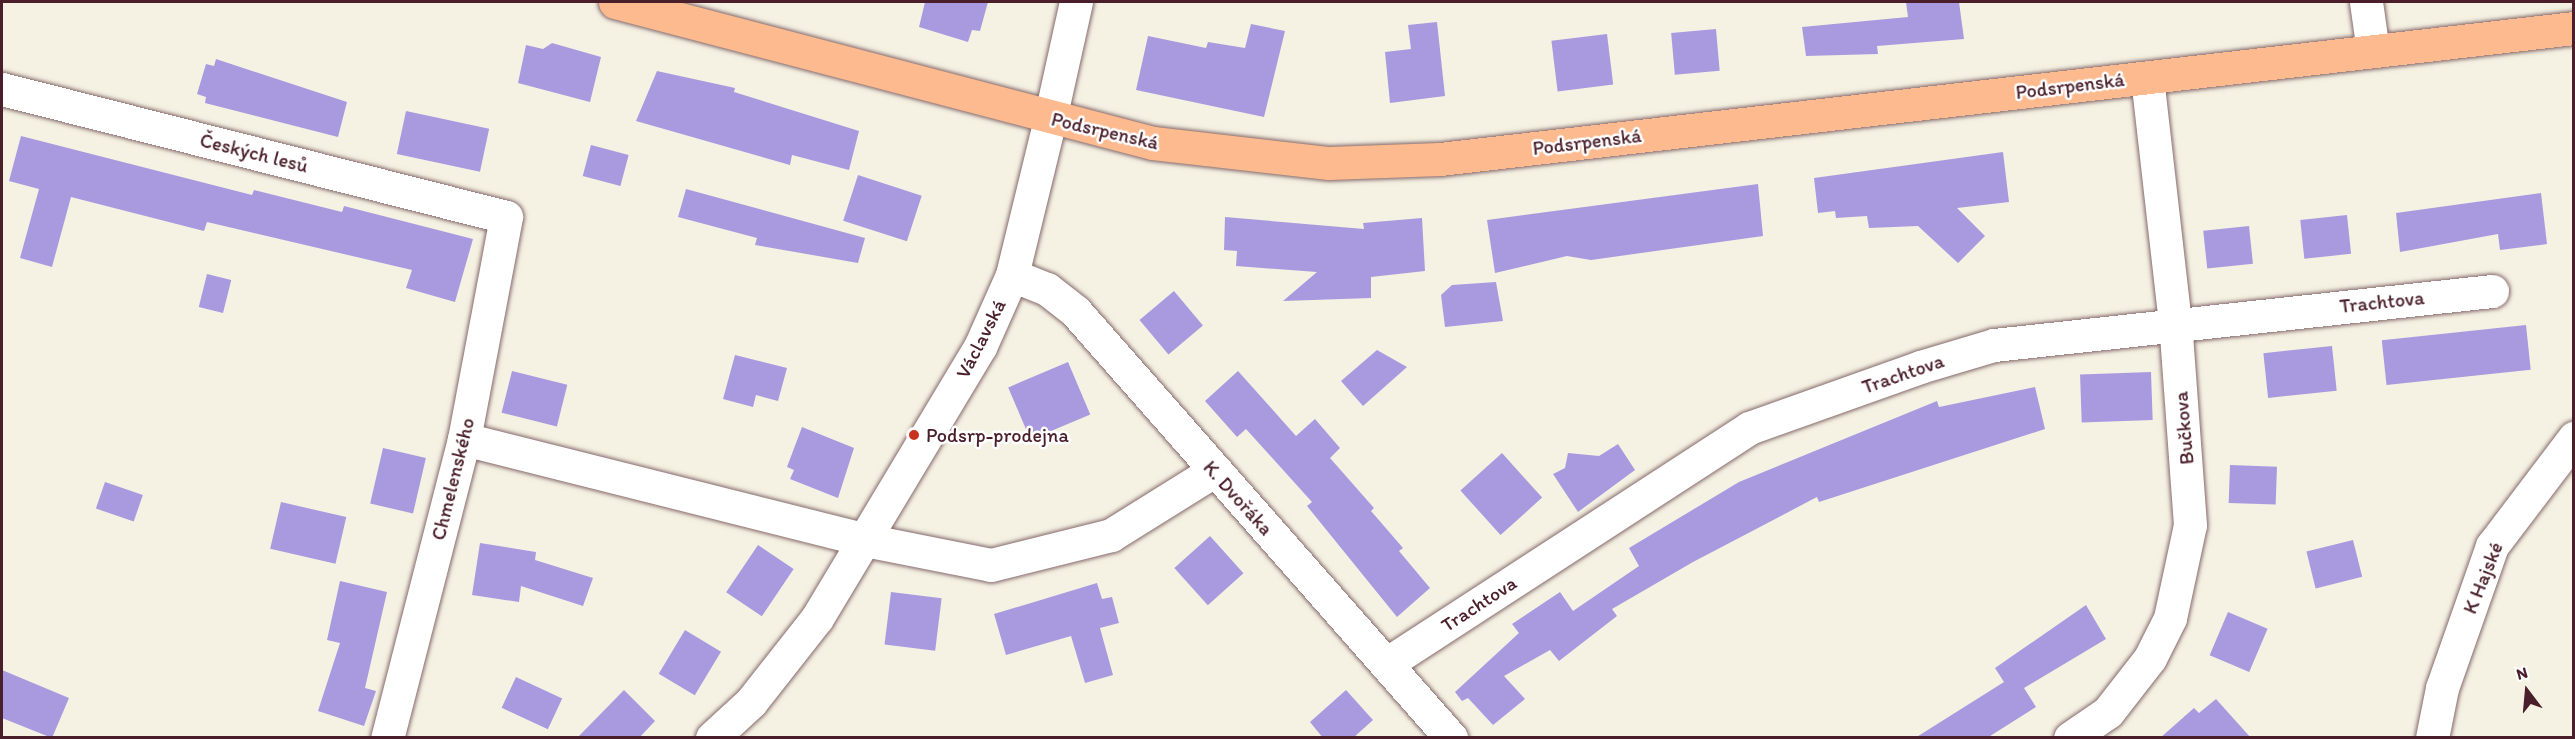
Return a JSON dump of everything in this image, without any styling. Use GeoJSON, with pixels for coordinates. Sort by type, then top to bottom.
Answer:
{"type":"FeatureCollection","features":[{"type":"Feature","properties":{"kind":"main road","name":"Podsrpenská"},"geometry":{"type":"LineString","coordinates":[[615,2],[1050,119],[1204,152],[1382,162],[2147,78],[2574,28]]}},
{"type":"Feature","properties":{"kind":"street","name":"Václavská"},"geometry":{"type":"LineString","coordinates":[[712,738],[788,659],[865,540],[980,347],[1012,275],[1076,2]]}},
{"type":"Feature","properties":{"kind":"street"},"geometry":{"type":"LineString","coordinates":[[2367,2],[2373,51]]}},
{"type":"Feature","properties":{"kind":"street","name":"Bučkova"},"geometry":{"type":"LineString","coordinates":[[2070,738],[2108,712],[2150,658],[2170,618],[2185,566],[2188,478],[2175,324],[2147,78]]}},
{"type":"Feature","properties":{"kind":"street","name":"Českých lesů"},"geometry":{"type":"LineString","coordinates":[[2,88],[506,217]]}},
{"type":"Feature","properties":{"kind":"street","name":"Chmelenského"},"geometry":{"type":"LineString","coordinates":[[387,738],[464,439],[506,217]]}},
{"type":"Feature","properties":{"kind":"street","name":"K. Dvořáka"},"geometry":{"type":"LineString","coordinates":[[1012,275],[1047,289],[1076,312],[1451,738]]}},
{"type":"Feature","properties":{"kind":"street","name":"Trachtova"},"geometry":{"type":"LineString","coordinates":[[1386,664],[1749,428],[1994,345],[2492,291]]}},
{"type":"Feature","properties":{"kind":"street","name":"K Hajské"},"geometry":{"type":"LineString","coordinates":[[2432,738],[2442,688],[2492,546],[2574,438]]}},
{"type":"Feature","properties":{"kind":"street"},"geometry":{"type":"LineString","coordinates":[[464,439],[865,540],[991,565],[1111,536],[1214,471]]}},
{"type":"Feature","properties":{"kind":"building"},"geometry":{"type":"Polygon","coordinates":[[[925,2],[988,2],[980,31],[972,30],[968,42],[919,27],[925,2]]]}},
{"type":"Feature","properties":{"kind":"building"},"geometry":{"type":"Polygon","coordinates":[[[1906,2],[1959,2],[1964,39],[1877,46],[1878,54],[1806,56],[1802,27],[1908,17],[1906,2]]]}},
{"type":"Feature","properties":{"kind":"building"},"geometry":{"type":"Polygon","coordinates":[[[1437,22],[1445,96],[1390,103],[1385,52],[1411,49],[1408,25],[1437,22]]]}},
{"type":"Feature","properties":{"kind":"building"},"geometry":{"type":"Polygon","coordinates":[[[1251,24],[1285,31],[1264,117],[1136,90],[1148,36],[1206,48],[1208,42],[1245,48],[1251,24]]]}},
{"type":"Feature","properties":{"kind":"building"},"geometry":{"type":"Polygon","coordinates":[[[1716,29],[1720,71],[1675,75],[1671,33],[1716,29]]]}},
{"type":"Feature","properties":{"kind":"building"},"geometry":{"type":"Polygon","coordinates":[[[1607,34],[1613,85],[1558,91],[1551,41],[1607,34]]]}},
{"type":"Feature","properties":{"kind":"building"},"geometry":{"type":"Polygon","coordinates":[[[552,43],[601,57],[590,102],[518,83],[526,45],[543,49],[552,43]]]}},
{"type":"Feature","properties":{"kind":"building"},"geometry":{"type":"Polygon","coordinates":[[[216,59],[347,102],[338,137],[205,103],[206,97],[197,94],[206,64],[214,66],[216,59]]]}},
{"type":"Feature","properties":{"kind":"building"},"geometry":{"type":"Polygon","coordinates":[[[657,71],[735,88],[734,92],[859,131],[849,170],[792,155],[790,165],[636,121],[657,71]]]}},
{"type":"Feature","properties":{"kind":"building"},"geometry":{"type":"Polygon","coordinates":[[[406,111],[489,129],[480,172],[397,154],[406,111]]]}},
{"type":"Feature","properties":{"kind":"building"},"geometry":{"type":"Polygon","coordinates":[[[21,136],[252,195],[254,190],[342,212],[344,206],[473,239],[455,302],[406,288],[412,270],[207,222],[204,231],[71,197],[52,267],[20,258],[39,189],[9,181],[21,136]]]}},
{"type":"Feature","properties":{"kind":"building"},"geometry":{"type":"Polygon","coordinates":[[[591,145],[629,155],[620,186],[583,176],[591,145]]]}},
{"type":"Feature","properties":{"kind":"building"},"geometry":{"type":"Polygon","coordinates":[[[2003,152],[2009,202],[1957,208],[1985,236],[1958,263],[1918,226],[1869,228],[1867,216],[1836,218],[1835,211],[1818,213],[1814,178],[2003,152]]]}},
{"type":"Feature","properties":{"kind":"building"},"geometry":{"type":"Polygon","coordinates":[[[858,175],[922,196],[907,241],[843,221],[858,175]]]}},
{"type":"Feature","properties":{"kind":"building"},"geometry":{"type":"Polygon","coordinates":[[[1758,184],[1763,236],[1591,260],[1567,256],[1495,273],[1487,220],[1758,184]]]}},
{"type":"Feature","properties":{"kind":"building"},"geometry":{"type":"Polygon","coordinates":[[[686,189],[865,238],[858,263],[755,245],[757,238],[678,217],[686,189]]]}},
{"type":"Feature","properties":{"kind":"building"},"geometry":{"type":"Polygon","coordinates":[[[2541,193],[2547,244],[2500,250],[2498,234],[2400,252],[2396,213],[2541,193]]]}},
{"type":"Feature","properties":{"kind":"building"},"geometry":{"type":"Polygon","coordinates":[[[2347,215],[2351,254],[2304,259],[2300,220],[2347,215]]]}},
{"type":"Feature","properties":{"kind":"building"},"geometry":{"type":"Polygon","coordinates":[[[1225,217],[1364,229],[1363,223],[1422,218],[1425,271],[1371,277],[1371,298],[1283,301],[1317,272],[1236,266],[1237,251],[1224,250],[1225,217]]]}},
{"type":"Feature","properties":{"kind":"building"},"geometry":{"type":"Polygon","coordinates":[[[2249,226],[2253,264],[2207,269],[2203,231],[2249,226]]]}},
{"type":"Feature","properties":{"kind":"building"},"geometry":{"type":"Polygon","coordinates":[[[207,274],[231,280],[223,313],[199,307],[207,274]]]}},
{"type":"Feature","properties":{"kind":"building"},"geometry":{"type":"Polygon","coordinates":[[[1496,282],[1503,321],[1445,327],[1441,295],[1452,285],[1496,282]]]}},
{"type":"Feature","properties":{"kind":"building"},"geometry":{"type":"Polygon","coordinates":[[[1174,291],[1203,325],[1168,354],[1140,320],[1174,291]]]}},
{"type":"Feature","properties":{"kind":"building"},"geometry":{"type":"Polygon","coordinates":[[[2526,325],[2531,370],[2386,385],[2382,340],[2526,325]]]}},
{"type":"Feature","properties":{"kind":"building"},"geometry":{"type":"Polygon","coordinates":[[[2332,346],[2337,391],[2268,398],[2263,353],[2332,346]]]}},
{"type":"Feature","properties":{"kind":"building"},"geometry":{"type":"Polygon","coordinates":[[[1377,350],[1407,367],[1363,406],[1341,381],[1377,350]]]}},
{"type":"Feature","properties":{"kind":"building"},"geometry":{"type":"Polygon","coordinates":[[[735,355],[787,368],[778,401],[756,395],[753,407],[723,399],[735,355]]]}},
{"type":"Feature","properties":{"kind":"building"},"geometry":{"type":"Polygon","coordinates":[[[1068,362],[1090,414],[1030,440],[1008,387],[1068,362]]]}},
{"type":"Feature","properties":{"kind":"building"},"geometry":{"type":"Polygon","coordinates":[[[512,371],[567,385],[557,427],[502,413],[512,371]]]}},
{"type":"Feature","properties":{"kind":"building"},"geometry":{"type":"Polygon","coordinates":[[[1238,371],[1296,436],[1315,419],[1340,448],[1330,458],[1374,508],[1371,511],[1403,548],[1399,551],[1430,588],[1397,617],[1307,506],[1312,502],[1246,429],[1237,437],[1205,401],[1238,371]]]}},
{"type":"Feature","properties":{"kind":"building"},"geometry":{"type":"Polygon","coordinates":[[[2151,372],[2153,420],[2082,422],[2080,374],[2151,372]]]}},
{"type":"Feature","properties":{"kind":"building"},"geometry":{"type":"Polygon","coordinates":[[[2035,387],[2045,429],[1819,502],[1817,497],[1693,562],[1612,609],[1617,616],[1559,661],[1550,650],[1504,676],[1525,699],[1493,725],[1468,698],[1462,701],[1455,692],[1519,633],[1512,624],[1560,592],[1573,611],[1639,566],[1629,548],[1739,482],[1937,401],[1939,407],[2035,387]]]}},
{"type":"Feature","properties":{"kind":"building"},"geometry":{"type":"Polygon","coordinates":[[[802,427],[854,448],[838,498],[790,479],[794,470],[787,467],[802,427]]]}},
{"type":"Feature","properties":{"kind":"building"},"geometry":{"type":"Polygon","coordinates":[[[1618,444],[1635,470],[1578,512],[1553,474],[1565,468],[1568,453],[1599,456],[1618,444]]]}},
{"type":"Feature","properties":{"kind":"building"},"geometry":{"type":"Polygon","coordinates":[[[383,448],[426,458],[413,513],[370,504],[383,448]]]}},
{"type":"Feature","properties":{"kind":"building"},"geometry":{"type":"Polygon","coordinates":[[[1502,453],[1542,498],[1501,535],[1460,490],[1502,453]]]}},
{"type":"Feature","properties":{"kind":"building"},"geometry":{"type":"Polygon","coordinates":[[[2230,465],[2277,467],[2276,505],[2229,503],[2230,465]]]}},
{"type":"Feature","properties":{"kind":"building"},"geometry":{"type":"Polygon","coordinates":[[[105,482],[143,495],[134,521],[96,508],[105,482]]]}},
{"type":"Feature","properties":{"kind":"building"},"geometry":{"type":"Polygon","coordinates":[[[281,502],[346,517],[335,564],[270,549],[281,502]]]}},
{"type":"Feature","properties":{"kind":"building"},"geometry":{"type":"Polygon","coordinates":[[[1210,536],[1243,573],[1208,605],[1174,568],[1210,536]]]}},
{"type":"Feature","properties":{"kind":"building"},"geometry":{"type":"Polygon","coordinates":[[[2353,540],[2362,577],[2316,588],[2306,552],[2353,540]]]}},
{"type":"Feature","properties":{"kind":"building"},"geometry":{"type":"Polygon","coordinates":[[[480,543],[536,552],[535,560],[593,578],[583,606],[521,586],[519,602],[472,595],[480,543]]]}},
{"type":"Feature","properties":{"kind":"building"},"geometry":{"type":"Polygon","coordinates":[[[758,545],[794,569],[762,616],[726,592],[758,545]]]}},
{"type":"Feature","properties":{"kind":"building"},"geometry":{"type":"Polygon","coordinates":[[[340,581],[387,592],[365,688],[376,691],[364,726],[318,711],[340,643],[327,640],[340,581]]]}},
{"type":"Feature","properties":{"kind":"building"},"geometry":{"type":"Polygon","coordinates":[[[1097,583],[1102,599],[1112,597],[1119,623],[1100,628],[1113,675],[1085,683],[1071,636],[1006,655],[994,614],[1097,583]]]}},
{"type":"Feature","properties":{"kind":"building"},"geometry":{"type":"Polygon","coordinates":[[[891,592],[942,598],[935,651],[885,645],[891,592]]]}},
{"type":"Feature","properties":{"kind":"building"},"geometry":{"type":"Polygon","coordinates":[[[2086,605],[2106,639],[2024,688],[2036,707],[1987,738],[1915,738],[2004,682],[1995,668],[2086,605]]]}},
{"type":"Feature","properties":{"kind":"building"},"geometry":{"type":"Polygon","coordinates":[[[2228,612],[2268,629],[2249,672],[2210,655],[2228,612]]]}},
{"type":"Feature","properties":{"kind":"building"},"geometry":{"type":"Polygon","coordinates":[[[685,630],[721,652],[695,695],[659,674],[685,630]]]}},
{"type":"Feature","properties":{"kind":"building"},"geometry":{"type":"Polygon","coordinates":[[[2,670],[69,698],[52,738],[2,718],[2,670]]]}},
{"type":"Feature","properties":{"kind":"building"},"geometry":{"type":"Polygon","coordinates":[[[516,677],[562,699],[548,729],[502,708],[516,677]]]}},
{"type":"Feature","properties":{"kind":"building"},"geometry":{"type":"Polygon","coordinates":[[[624,690],[655,721],[639,738],[577,738],[624,690]]]}},
{"type":"Feature","properties":{"kind":"building"},"geometry":{"type":"Polygon","coordinates":[[[1346,690],[1373,720],[1353,738],[1323,738],[1310,722],[1346,690]]]}},
{"type":"Feature","properties":{"kind":"building"},"geometry":{"type":"Polygon","coordinates":[[[2216,699],[2251,738],[2160,738],[2194,708],[2199,713],[2216,699]]]}},
{"type":"Feature","properties":{"kind":"place","name":"Podsrp-prodejna"},"geometry":{"type":"Point","coordinates":[914,435]}}]}
